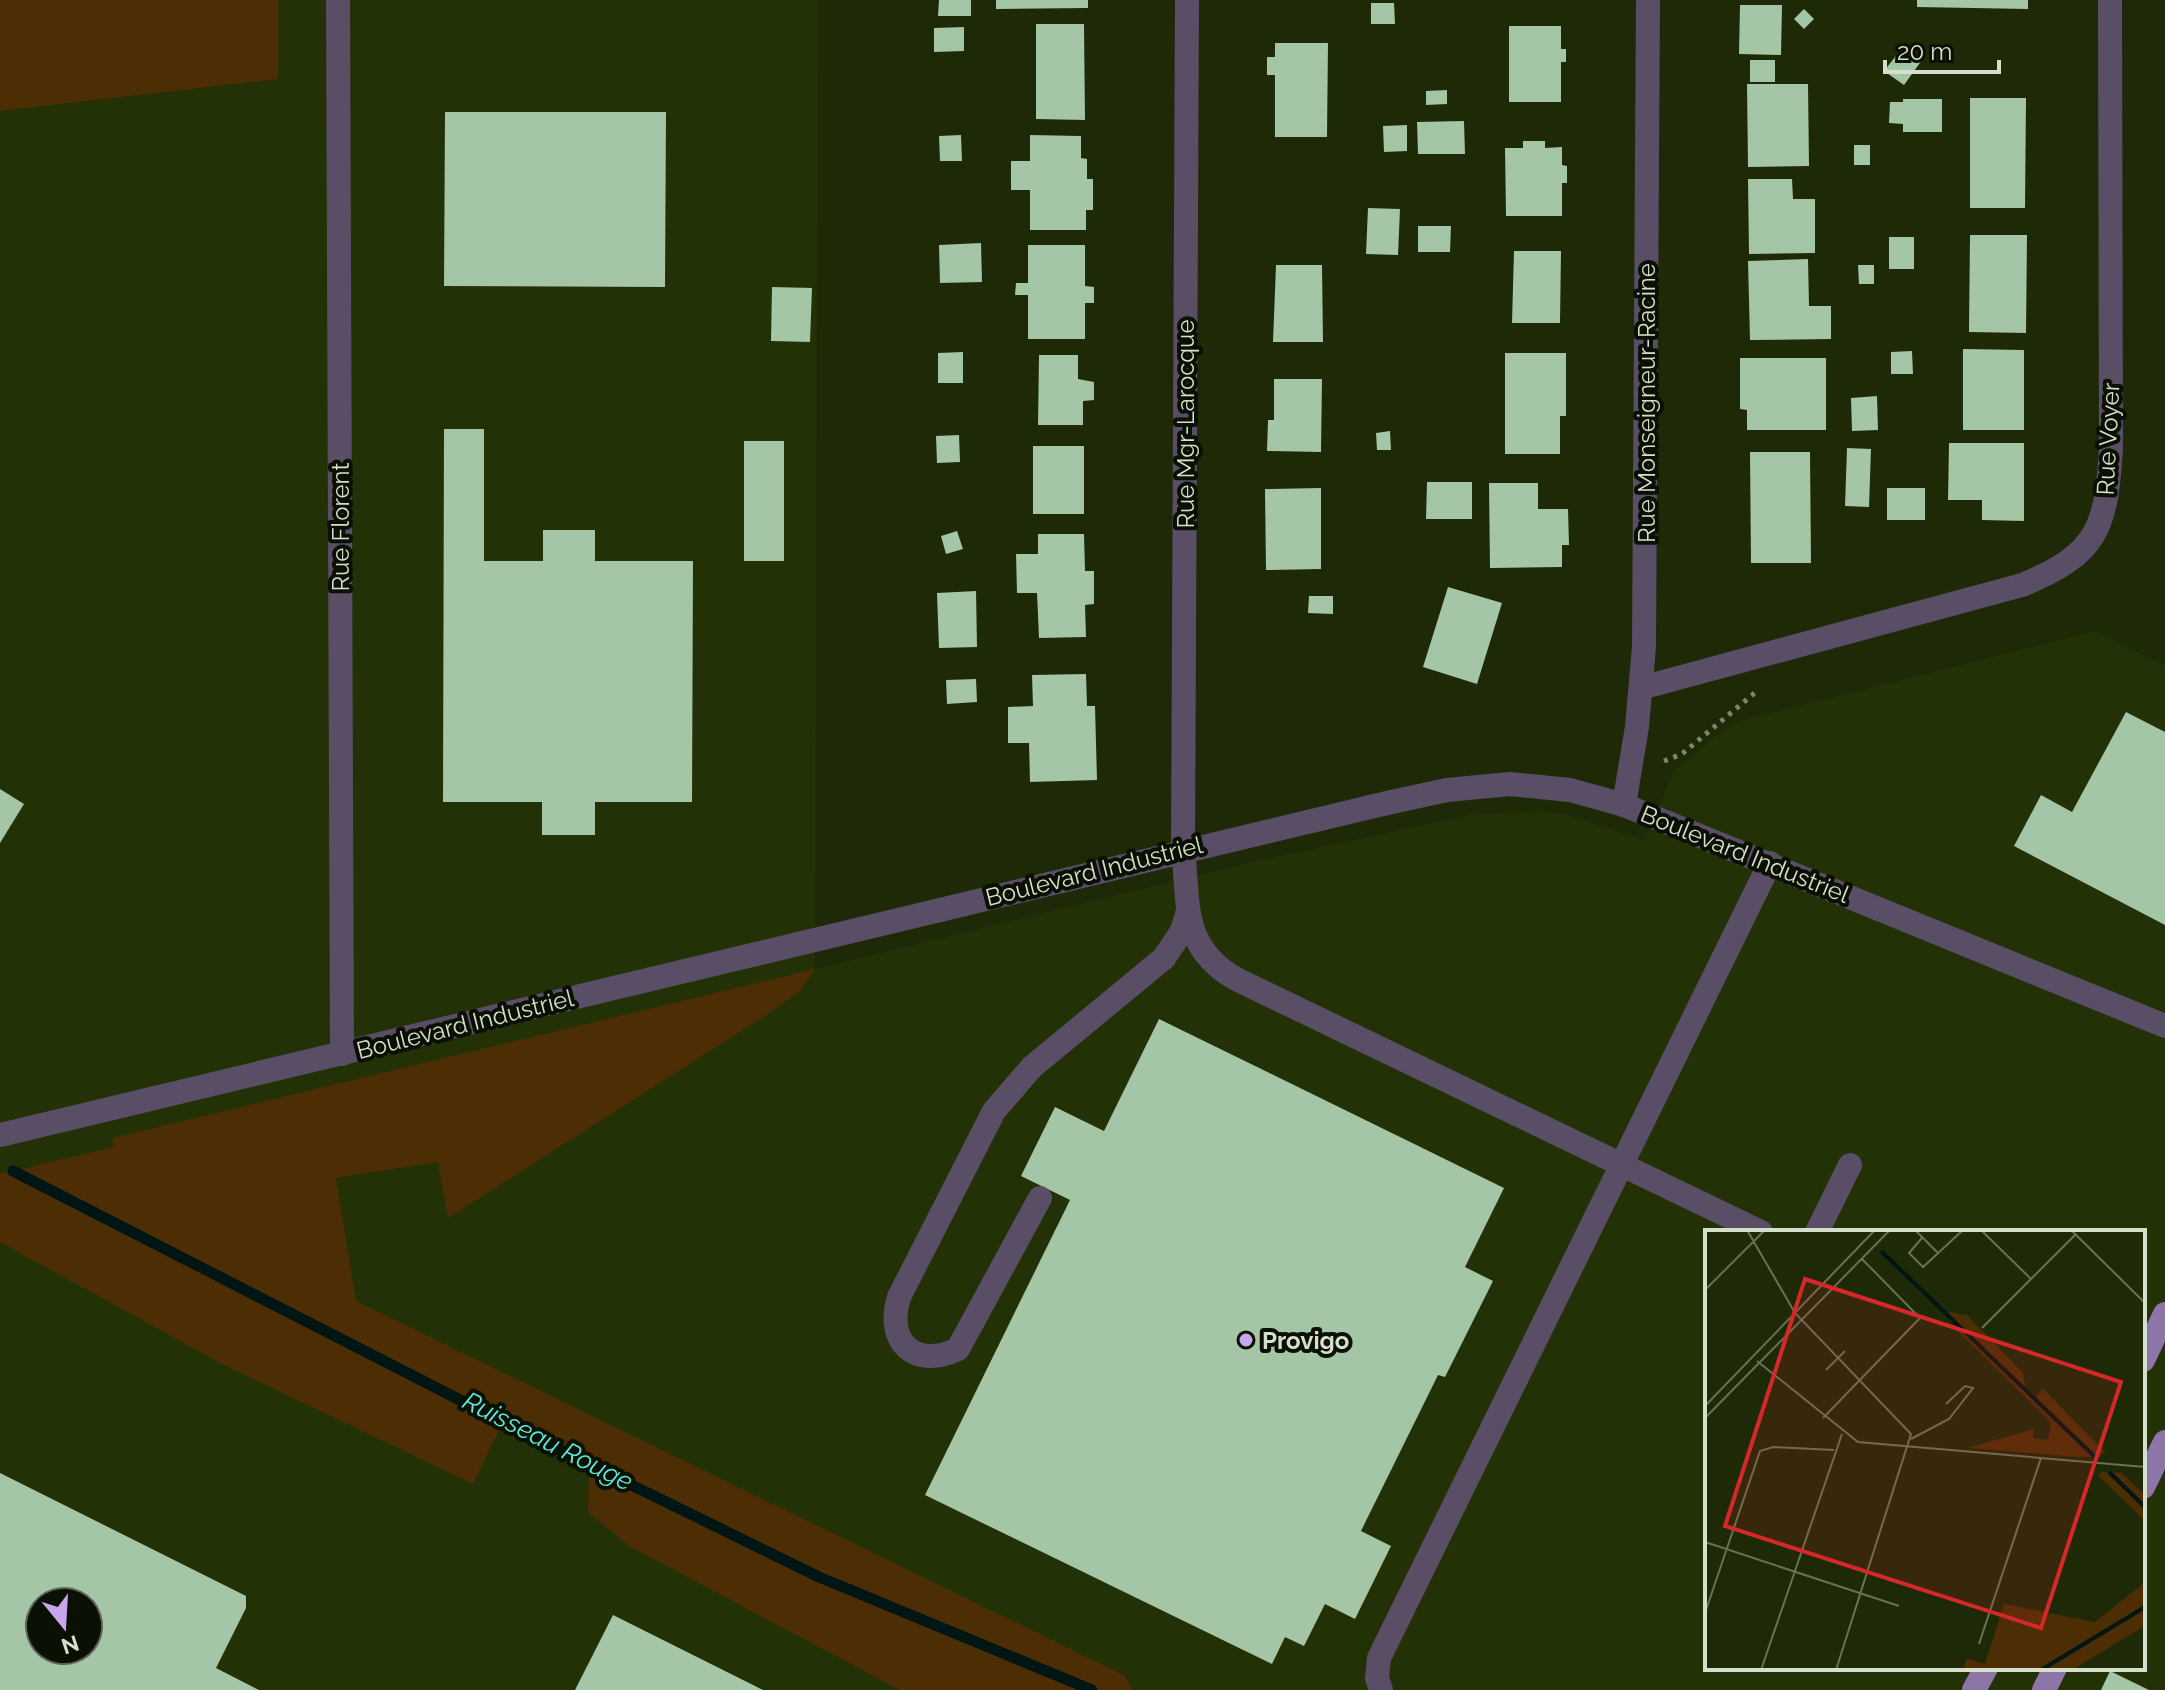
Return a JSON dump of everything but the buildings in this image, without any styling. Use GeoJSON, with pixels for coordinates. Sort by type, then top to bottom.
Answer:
{"type":"FeatureCollection","features":[{"type":"Feature","properties":{"kind":"main road"},"geometry":{"type":"LineString","coordinates":[[2145,1356],[2165,1314]]}},
{"type":"Feature","properties":{"kind":"main road"},"geometry":{"type":"LineString","coordinates":[[2145,1482],[2158,1452]]}},
{"type":"Feature","properties":{"kind":"main road"},"geometry":{"type":"LineString","coordinates":[[1974,1690],[1985,1670]]}},
{"type":"Feature","properties":{"kind":"main road"},"geometry":{"type":"LineString","coordinates":[[2044,1690],[2054,1670]]}},
{"type":"Feature","properties":{"kind":"street","name":"Rue Florent"},"geometry":{"type":"LineString","coordinates":[[338,0],[342,1054]]}},
{"type":"Feature","properties":{"kind":"street","name":"Rue Mgr-Larocque"},"geometry":{"type":"LineString","coordinates":[[1187,0],[1183,849],[1188,911]]}},
{"type":"Feature","properties":{"kind":"street","name":"Rue Monseigneur-Racine"},"geometry":{"type":"LineString","coordinates":[[1624,805],[1641,688],[1648,0]]}},
{"type":"Feature","properties":{"kind":"street","name":"Rue Voyer"},"geometry":{"type":"LineString","coordinates":[[1641,688],[2022,585],[2071,562],[2097,530],[2109,486],[2111,449],[2110,0]]}},
{"type":"Feature","properties":{"kind":"street","name":"Boulevard Industriel"},"geometry":{"type":"LineString","coordinates":[[0,1135],[1183,849],[1478,786],[1540,786],[1624,805],[2165,1026]]}},
{"type":"Feature","properties":{"kind":"street"},"geometry":{"type":"LineString","coordinates":[[1381,1690],[1377,1678],[1379,1658],[1770,863]]}},
{"type":"Feature","properties":{"kind":"street"},"geometry":{"type":"LineString","coordinates":[[1188,911],[1197,944],[1221,970],[1757,1230]]}},
{"type":"Feature","properties":{"kind":"street"},"geometry":{"type":"LineString","coordinates":[[1040,1198],[958,1349],[942,1357],[923,1357],[907,1348],[895,1324],[899,1297],[994,1111],[1044,1056],[1164,958],[1182,931],[1188,911]]}},
{"type":"Feature","properties":{"kind":"street"},"geometry":{"type":"LineString","coordinates":[[1818,1230],[1850,1165]]}},
{"type":"Feature","properties":{"kind":"path"},"geometry":{"type":"LineString","coordinates":[[1631,766],[1656,763],[1682,754],[1759,689],[1753,659]]}},
{"type":"Feature","properties":{"kind":"shaded area"},"geometry":{"type":"Polygon","coordinates":[[[0,0],[278,0],[278,79],[0,111],[0,0]]]}},
{"type":"Feature","properties":{"kind":"shaded area"},"geometry":{"type":"Polygon","coordinates":[[[278,0],[818,0],[815,969],[1252,862],[1469,815],[1539,811],[1568,815],[1643,840],[1675,770],[1732,723],[2094,631],[2165,666],[2165,1690],[0,1690],[0,111],[278,79],[278,0]]]}},
{"type":"Feature","properties":{"kind":"shaded area"},"geometry":{"type":"Polygon","coordinates":[[[815,969],[800,991],[771,1012],[448,1218],[438,1162],[336,1178],[356,1301],[1124,1675],[1133,1690],[900,1690],[629,1546],[588,1512],[589,1464],[503,1422],[473,1484],[222,1364],[0,1242],[0,1174],[114,1147],[112,1138],[815,969]]]}},
{"type":"Feature","properties":{"kind":"waterway","name":"Ruisseau Rouge"},"geometry":{"type":"LineString","coordinates":[[13,1171],[503,1422],[819,1577],[1092,1690]]}},
{"type":"Feature","properties":{"kind":"place","name":"Provigo"},"geometry":{"type":"Point","coordinates":[1246,1340]}}]}
